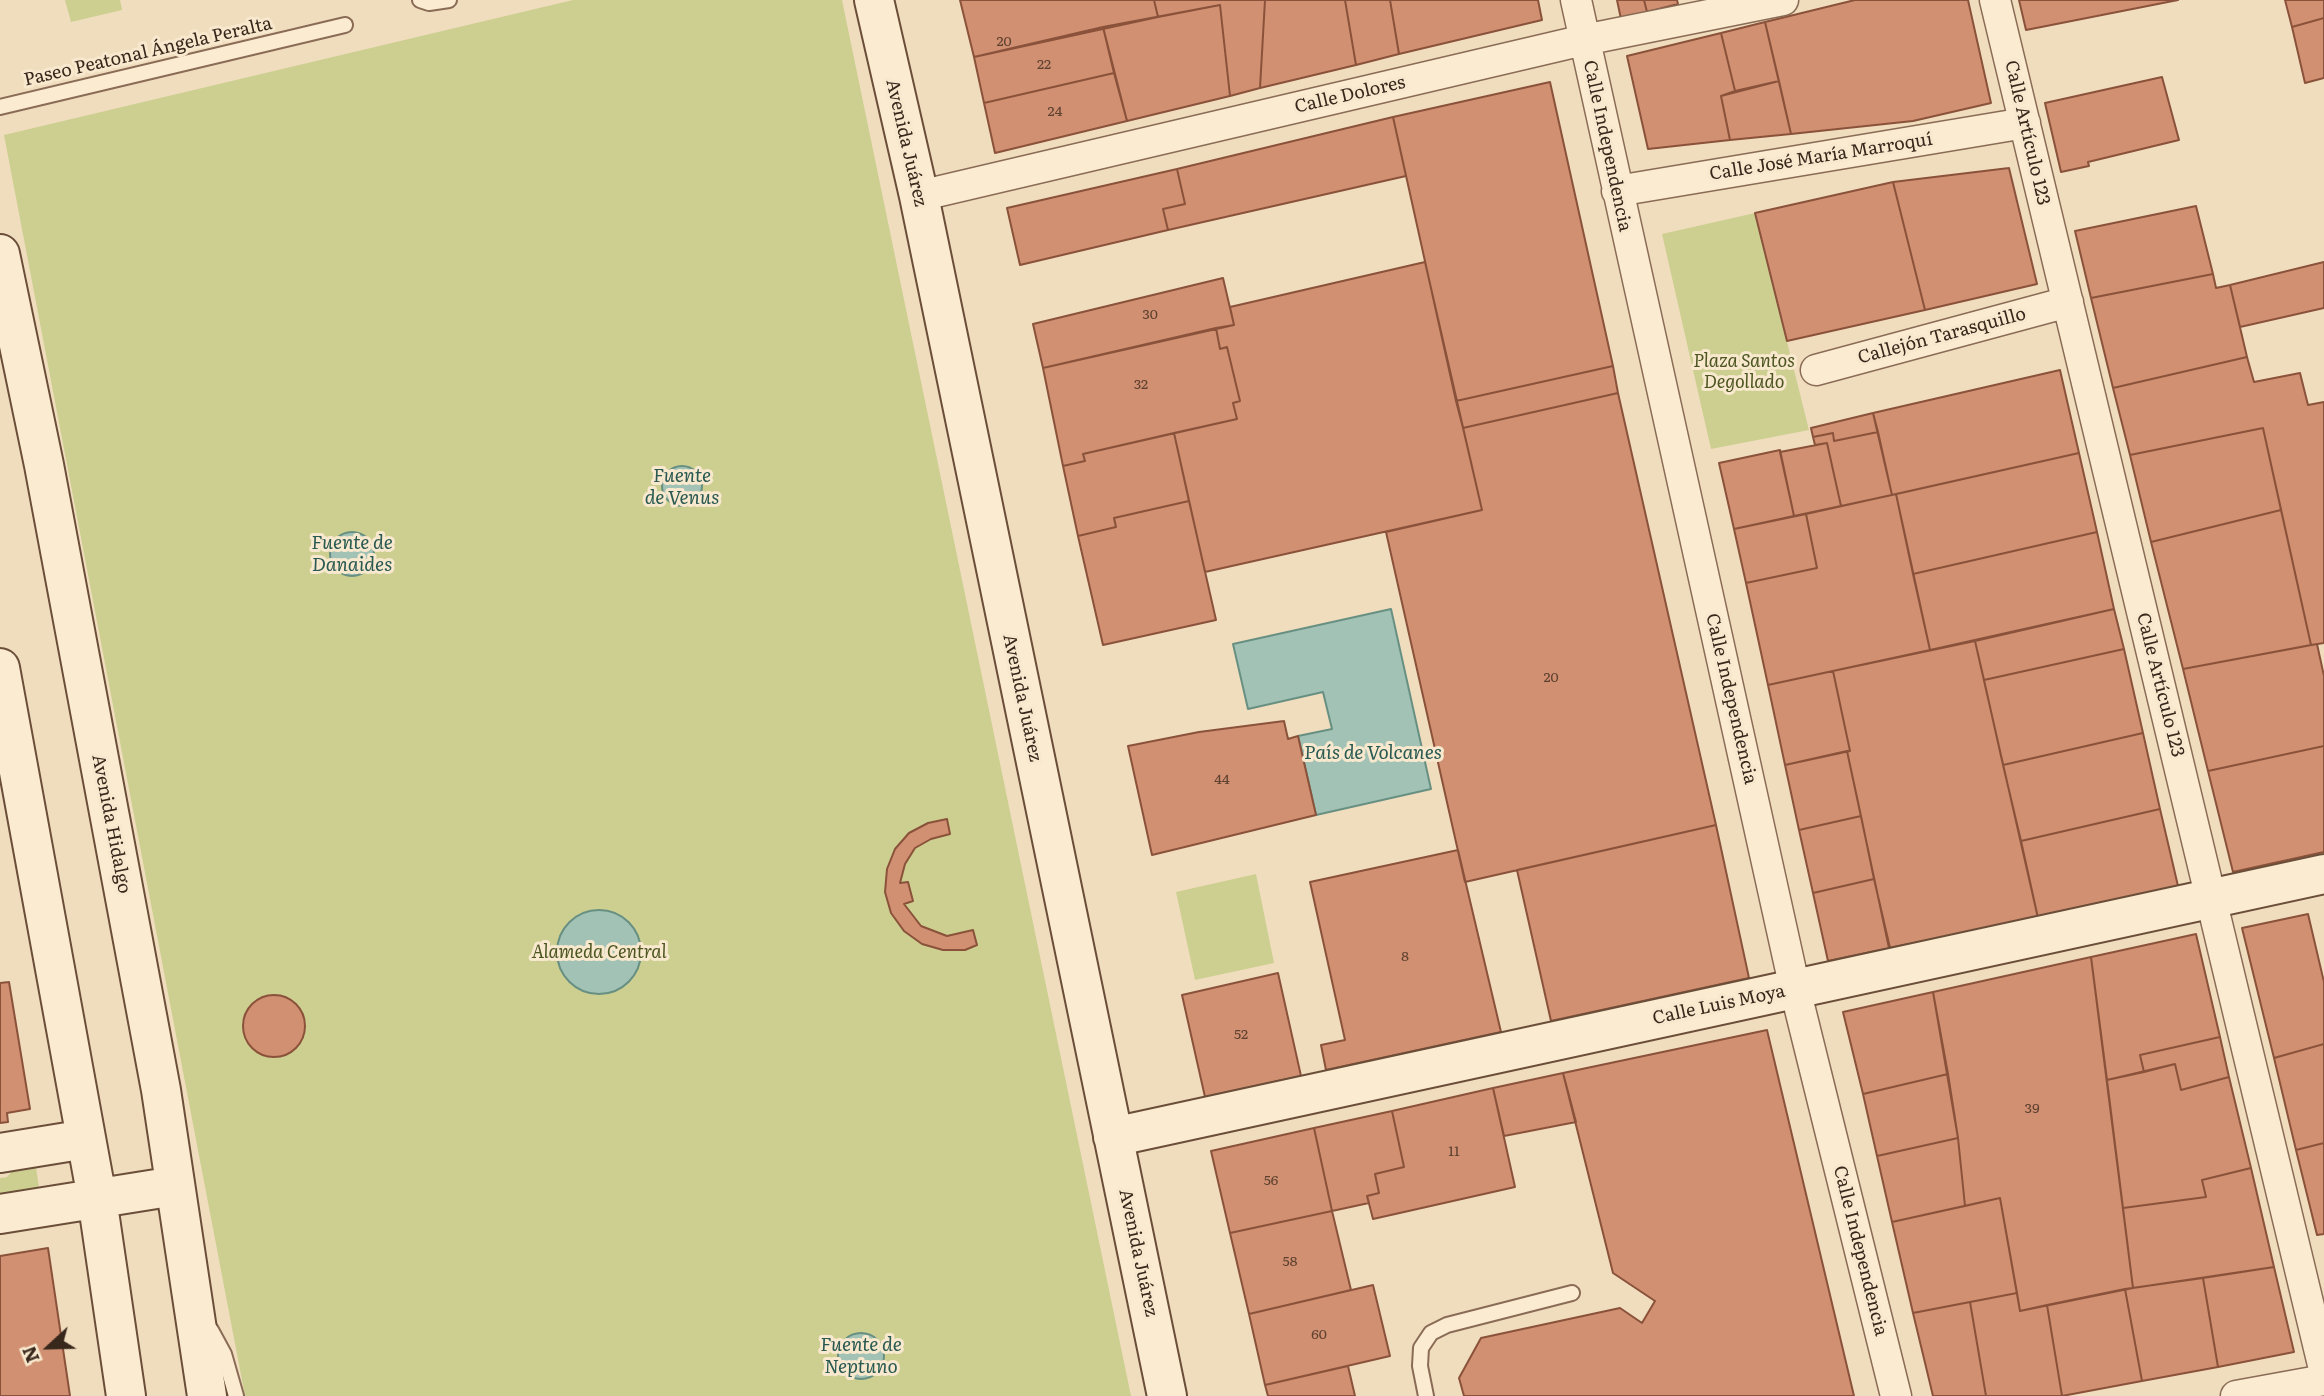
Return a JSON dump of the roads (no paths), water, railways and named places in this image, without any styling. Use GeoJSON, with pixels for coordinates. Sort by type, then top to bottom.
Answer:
{"type":"FeatureCollection","features":[{"type":"Feature","properties":{"kind":"main road","name":"Avenida Juárez"},"geometry":{"type":"LineString","coordinates":[[874,0],[919,197],[1167,1396]]}},
{"type":"Feature","properties":{"kind":"main road","name":"Avenida Hidalgo"},"geometry":{"type":"LineString","coordinates":[[0,254],[44,465],[161,1090],[207,1396]]}},
{"type":"Feature","properties":{"kind":"main road"},"geometry":{"type":"LineString","coordinates":[[0,668],[86,1139],[127,1396]]}},
{"type":"Feature","properties":{"kind":"main road","name":"Calle Luis Moya"},"geometry":{"type":"LineString","coordinates":[[1114,1137],[2324,874]]}},
{"type":"Feature","properties":{"kind":"main road"},"geometry":{"type":"LineString","coordinates":[[0,1153],[86,1139]]}},
{"type":"Feature","properties":{"kind":"main road"},"geometry":{"type":"LineString","coordinates":[[0,1214],[175,1186]]}},
{"type":"Feature","properties":{"kind":"street","name":"Calle Independencia"},"geometry":{"type":"LineString","coordinates":[[1576,0],[1795,989],[1896,1396]]}},
{"type":"Feature","properties":{"kind":"street","name":"Calle Dolores"},"geometry":{"type":"LineString","coordinates":[[919,197],[1718,8],[1783,0]]}},
{"type":"Feature","properties":{"kind":"street","name":"Calle Artículo 123"},"geometry":{"type":"LineString","coordinates":[[1995,0],[2324,1369]]}},
{"type":"Feature","properties":{"kind":"street","name":"Calle José María Marroquí"},"geometry":{"type":"LineString","coordinates":[[1617,191],[2025,123]]}},
{"type":"Feature","properties":{"kind":"street","name":"Callejón Tarasquillo"},"geometry":{"type":"LineString","coordinates":[[1816,370],[2068,302]]}},
{"type":"Feature","properties":{"kind":"street"},"geometry":{"type":"LineString","coordinates":[[2236,1396],[2324,1380]]}},
{"type":"Feature","properties":{"kind":"lane"},"geometry":{"type":"LineString","coordinates":[[420,0],[429,4],[449,0]]}},
{"type":"Feature","properties":{"kind":"lane","name":"Paseo Peatonal Ángela Peralta"},"geometry":{"type":"LineString","coordinates":[[0,107],[345,25]]}},
{"type":"Feature","properties":{"kind":"lane"},"geometry":{"type":"LineString","coordinates":[[188,1274],[207,1324],[224,1354],[236,1396]]}},
{"type":"Feature","properties":{"kind":"lane"},"geometry":{"type":"LineString","coordinates":[[1426,1396],[1420,1366],[1421,1348],[1431,1333],[1447,1325],[1572,1293]]}},
{"type":"Feature","properties":{"kind":"water","name":"Fuente de Venus"},"geometry":{"type":"Polygon","coordinates":[[[682,466],[696,472],[702,486],[696,500],[682,506],[668,500],[662,486],[668,472],[682,466]]]}},
{"type":"Feature","properties":{"kind":"water","name":"Fuente de Danaides"},"geometry":{"type":"Polygon","coordinates":[[[352,532],[367,539],[374,554],[367,569],[352,576],[337,569],[330,554],[337,539],[352,532]]]}},
{"type":"Feature","properties":{"kind":"water","name":"País de Volcanes"},"geometry":{"type":"Polygon","coordinates":[[[1391,609],[1431,789],[1316,815],[1298,736],[1332,729],[1323,692],[1248,709],[1233,644],[1391,609]]]}},
{"type":"Feature","properties":{"kind":"water"},"geometry":{"type":"Polygon","coordinates":[[[599,910],[622,917],[634,929],[641,952],[634,975],[622,987],[599,994],[576,987],[564,975],[557,952],[564,929],[576,917],[599,910]]]}},
{"type":"Feature","properties":{"kind":"water","name":"Fuente de Neptuno"},"geometry":{"type":"Polygon","coordinates":[[[861,1333],[878,1339],[884,1356],[878,1373],[861,1379],[844,1373],[838,1356],[844,1339],[861,1333]]]}},
{"type":"Feature","properties":{"kind":"park label","name":"Plaza Santos Degollado"},"geometry":{"type":"Point","coordinates":[1744,372]}},
{"type":"Feature","properties":{"kind":"park label","name":"Alameda Central"},"geometry":{"type":"Point","coordinates":[599,953]}}]}
